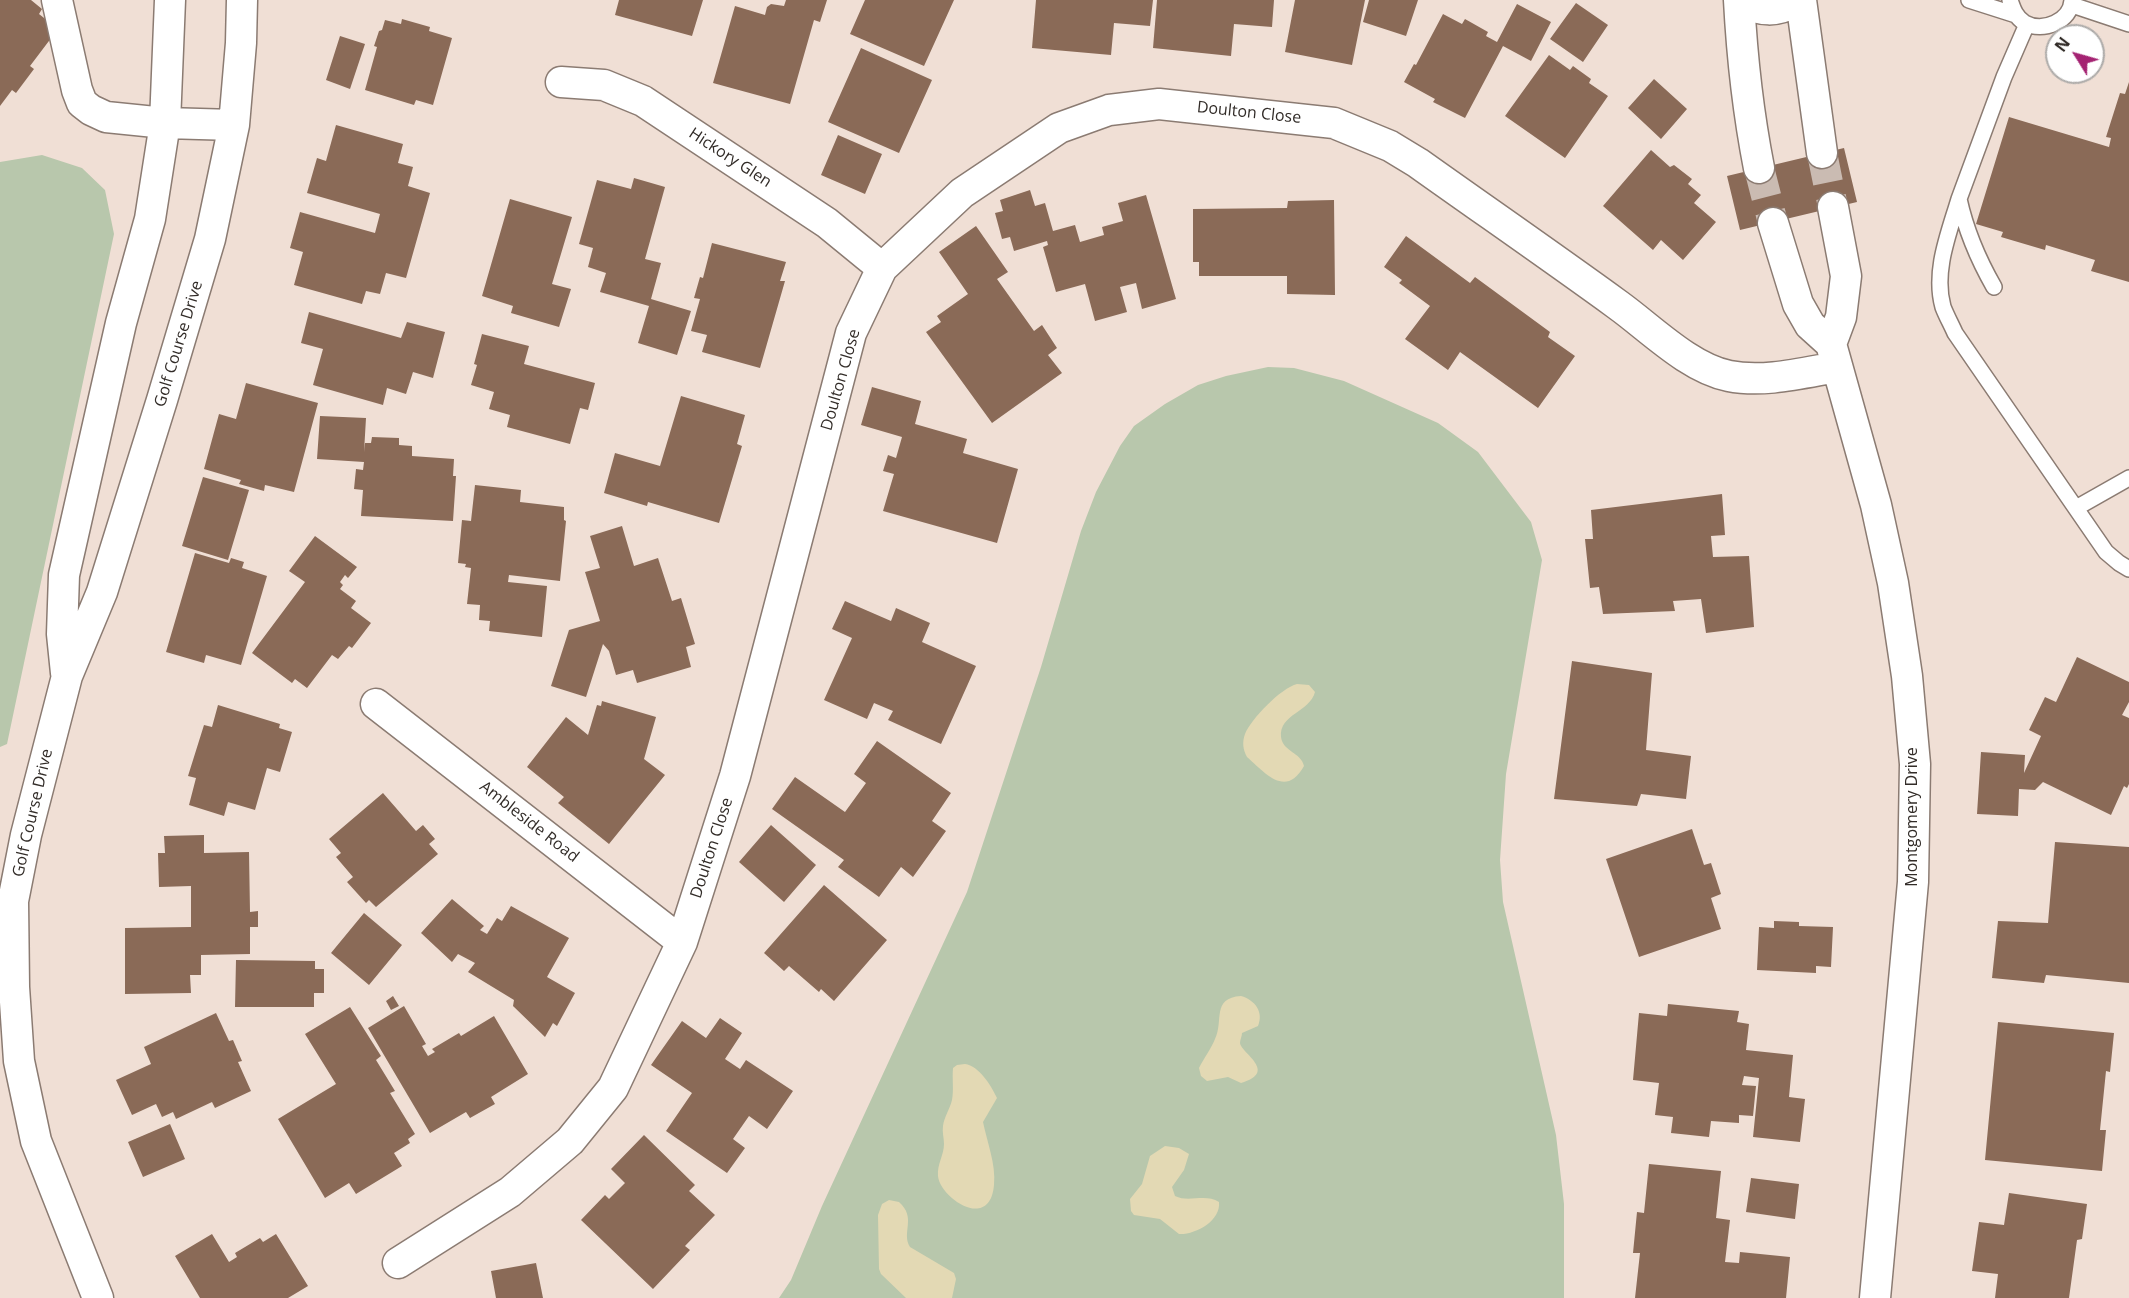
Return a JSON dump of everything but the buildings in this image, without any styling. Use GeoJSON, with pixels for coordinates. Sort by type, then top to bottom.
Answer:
{"type":"FeatureCollection","features":[{"type":"Feature","properties":{"kind":"street"},"geometry":{"type":"LineString","coordinates":[[57,0],[77,90],[82,103],[91,110],[106,117],[165,123],[234,125]]}},
{"type":"Feature","properties":{"kind":"street","name":"Golf Course Drive"},"geometry":{"type":"LineString","coordinates":[[67,676],[62,634],[64,575],[121,323],[150,219],[165,123],[170,0]]}},
{"type":"Feature","properties":{"kind":"street","name":"Golf Course Drive"},"geometry":{"type":"LineString","coordinates":[[98,1298],[36,1140],[19,1061],[7,953],[7,901],[67,676],[102,592],[210,239],[234,125],[242,0]]}},
{"type":"Feature","properties":{"kind":"street"},"geometry":{"type":"LineString","coordinates":[[1739,0],[1753,8],[1770,10],[1787,7],[1800,0],[1814,83],[1821,153]]}},
{"type":"Feature","properties":{"kind":"street"},"geometry":{"type":"LineString","coordinates":[[1739,0],[1747,106],[1759,168]]}},
{"type":"Feature","properties":{"kind":"street","name":"Hickory Glen"},"geometry":{"type":"LineString","coordinates":[[561,82],[604,85],[643,101],[827,223],[882,268]]}},
{"type":"Feature","properties":{"kind":"street","name":"Doulton Close"},"geometry":{"type":"LineString","coordinates":[[398,1263],[510,1192],[570,1141],[614,1088],[682,942],[735,776],[851,333],[882,268],[962,193],[1059,128],[1109,110],[1160,104],[1334,123],[1390,146],[1427,169],[1681,352],[1709,369],[1750,378],[1792,375],[1834,356]]}},
{"type":"Feature","properties":{"kind":"street"},"geometry":{"type":"LineString","coordinates":[[1833,207],[1846,276],[1834,356]]}},
{"type":"Feature","properties":{"kind":"street"},"geometry":{"type":"LineString","coordinates":[[1773,223],[1798,304],[1810,325],[1834,356]]}},
{"type":"Feature","properties":{"kind":"street","name":"Montgomery Drive"},"geometry":{"type":"LineString","coordinates":[[1834,356],[1876,505],[1893,583],[1907,676],[1915,764],[1913,882],[1875,1298]]}},
{"type":"Feature","properties":{"kind":"street","name":"Ambleside Road"},"geometry":{"type":"LineString","coordinates":[[376,704],[682,942]]}},
{"type":"Feature","properties":{"kind":"lane"},"geometry":{"type":"LineString","coordinates":[[1969,0],[2045,27],[2061,20],[2072,3],[2129,24]]}},
{"type":"Feature","properties":{"kind":"lane"},"geometry":{"type":"LineString","coordinates":[[2010,0],[2021,20],[2004,77],[1959,199],[1944,249],[1941,292],[1943,308],[1955,333],[2106,552],[2129,569]]}},
{"type":"Feature","properties":{"kind":"lane"},"geometry":{"type":"LineString","coordinates":[[1959,199],[1973,246],[1994,287]]}},
{"type":"Feature","properties":{"kind":"lane"},"geometry":{"type":"LineString","coordinates":[[2076,508],[2129,478]]}},
{"type":"Feature","properties":{"kind":"green space"},"geometry":{"type":"Polygon","coordinates":[[[42,155],[82,168],[105,190],[114,234],[7,744],[0,747],[0,162],[42,155]]]}},
{"type":"Feature","properties":{"kind":"green space"},"geometry":{"type":"Polygon","coordinates":[[[1268,367],[1294,368],[1344,381],[1438,423],[1478,452],[1531,522],[1542,560],[1506,774],[1500,860],[1503,902],[1556,1135],[1564,1204],[1564,1298],[779,1298],[791,1280],[822,1206],[967,892],[1041,667],[1081,531],[1096,492],[1120,446],[1134,426],[1165,404],[1198,385],[1268,367]]]}},
{"type":"Feature","properties":{"kind":"sand"},"geometry":{"type":"Polygon","coordinates":[[[1297,684],[1309,685],[1315,692],[1312,699],[1285,723],[1282,729],[1282,742],[1302,761],[1304,766],[1297,775],[1283,782],[1269,776],[1247,757],[1243,740],[1253,720],[1267,705],[1283,691],[1297,684]]]}},
{"type":"Feature","properties":{"kind":"sand"},"geometry":{"type":"Polygon","coordinates":[[[1241,996],[1250,1000],[1259,1011],[1258,1026],[1242,1033],[1240,1043],[1258,1068],[1257,1074],[1252,1079],[1241,1083],[1228,1077],[1207,1081],[1201,1076],[1199,1068],[1215,1039],[1222,1006],[1226,1001],[1241,996]]]}},
{"type":"Feature","properties":{"kind":"sand"},"geometry":{"type":"Polygon","coordinates":[[[965,1064],[980,1072],[997,1098],[983,1122],[992,1161],[994,1185],[991,1199],[984,1207],[975,1209],[956,1201],[947,1193],[938,1176],[944,1148],[944,1123],[953,1096],[953,1068],[965,1064]]]}},
{"type":"Feature","properties":{"kind":"sand"},"geometry":{"type":"Polygon","coordinates":[[[1165,1146],[1179,1148],[1189,1154],[1184,1170],[1172,1187],[1175,1196],[1186,1199],[1208,1198],[1219,1202],[1216,1215],[1206,1226],[1185,1234],[1179,1234],[1160,1219],[1134,1215],[1131,1211],[1130,1199],[1142,1184],[1150,1156],[1165,1146]]]}},
{"type":"Feature","properties":{"kind":"sand"},"geometry":{"type":"Polygon","coordinates":[[[889,1200],[899,1202],[907,1214],[907,1236],[910,1247],[954,1273],[956,1279],[952,1298],[906,1298],[881,1274],[878,1215],[882,1204],[889,1200]]]}},
{"type":"Feature","properties":{"kind":"tunnel"},"geometry":{"type":"LineString","coordinates":[[1822,153],[1833,207]]}},
{"type":"Feature","properties":{"kind":"tunnel"},"geometry":{"type":"LineString","coordinates":[[1759,168],[1773,223]]}}]}
